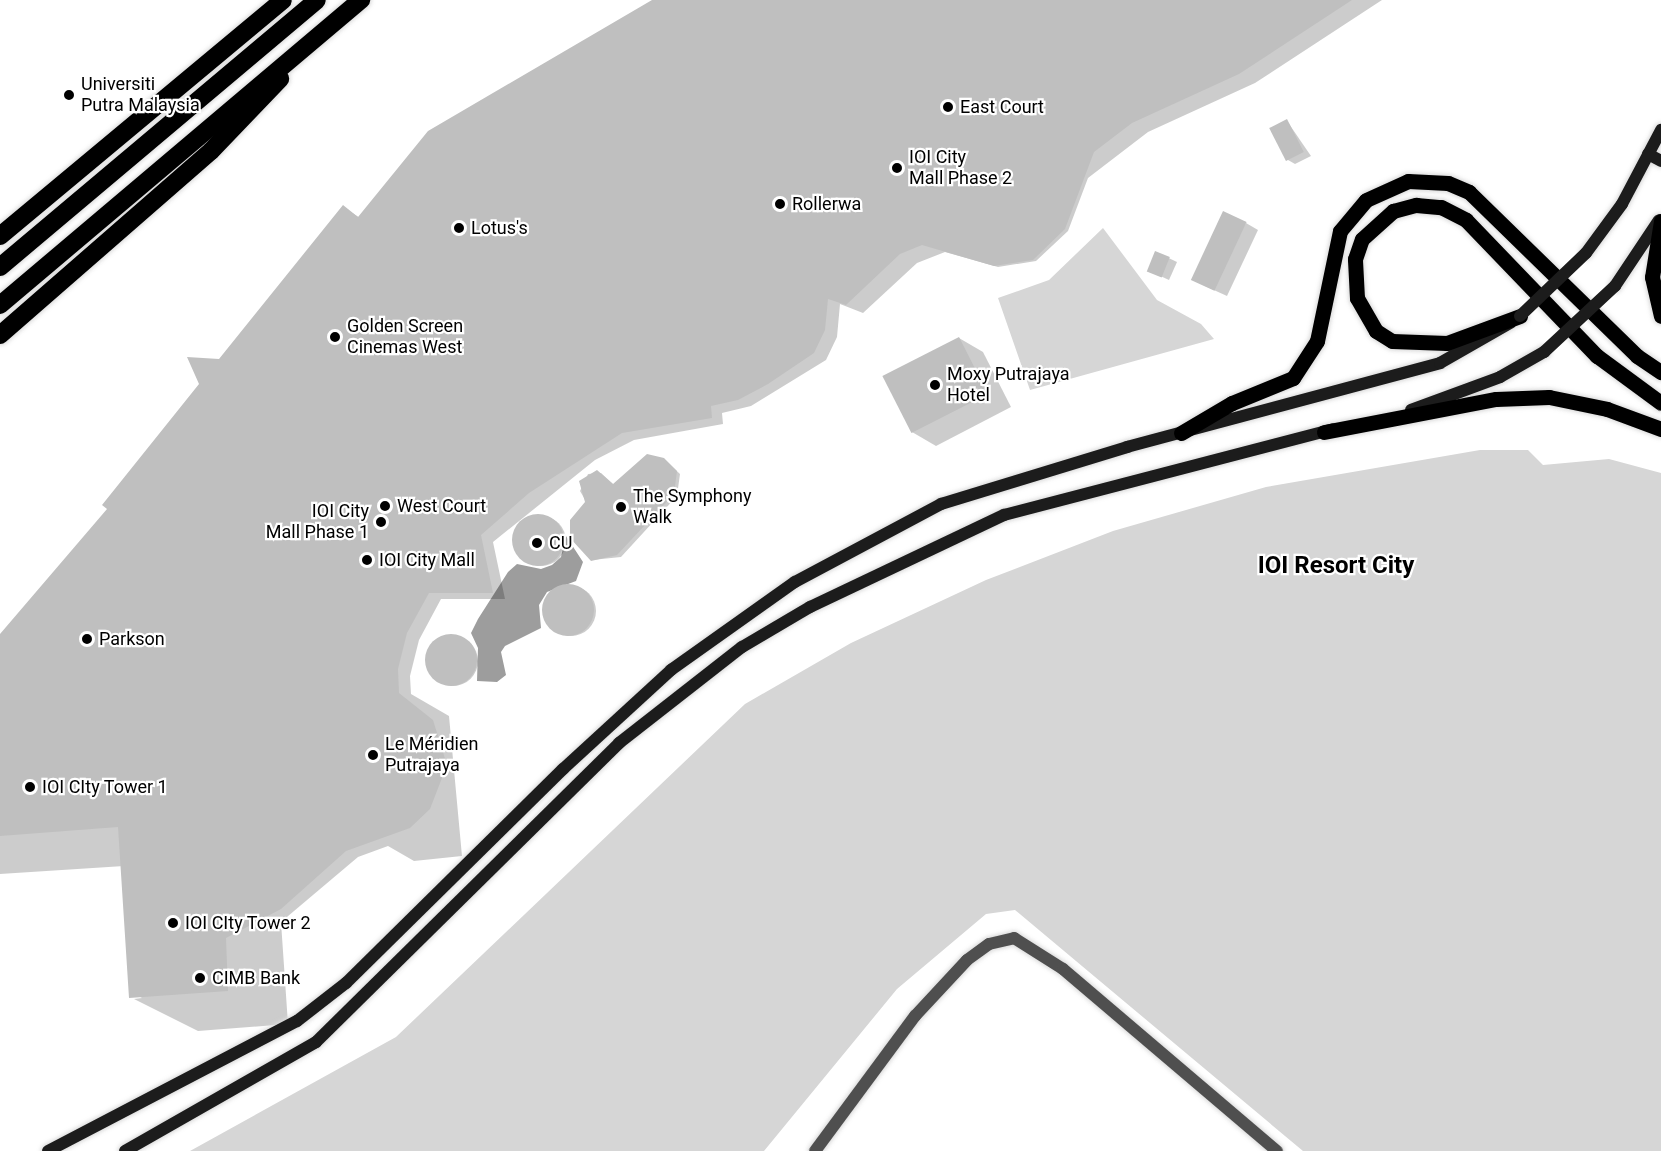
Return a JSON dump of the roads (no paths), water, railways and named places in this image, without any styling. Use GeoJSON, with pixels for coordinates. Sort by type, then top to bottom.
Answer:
{"type":"FeatureCollection","features":[{"type":"Feature","properties":{"kind":"highway"},"geometry":{"type":"LineString","coordinates":[[0,236],[283,0]]}},
{"type":"Feature","properties":{"kind":"highway"},"geometry":{"type":"LineString","coordinates":[[0,267],[316,0]]}},
{"type":"Feature","properties":{"kind":"highway"},"geometry":{"type":"LineString","coordinates":[[0,305],[361,0]]}},
{"type":"Feature","properties":{"kind":"highway"},"geometry":{"type":"LineString","coordinates":[[0,335],[211,151],[312,40]]}},
{"type":"Feature","properties":{"kind":"main road"},"geometry":{"type":"LineString","coordinates":[[1181,433],[1232,403],[1293,378],[1317,341],[1340,231],[1366,200],[1408,181],[1448,183],[1469,192],[1637,356],[1661,372]]}},
{"type":"Feature","properties":{"kind":"main road"},"geometry":{"type":"LineString","coordinates":[[1520,316],[1447,343],[1392,341],[1376,331],[1357,298],[1355,259],[1362,239],[1393,211],[1416,205],[1441,207],[1466,220],[1597,356],[1661,403]]}},
{"type":"Feature","properties":{"kind":"main road"},"geometry":{"type":"LineString","coordinates":[[1661,221],[1652,277],[1661,316]]}},
{"type":"Feature","properties":{"kind":"main road"},"geometry":{"type":"LineString","coordinates":[[1324,432],[1496,399],[1549,397],[1607,408],[1661,429]]}},
{"type":"Feature","properties":{"kind":"street"},"geometry":{"type":"LineString","coordinates":[[48,1151],[297,1021],[346,983],[671,670],[795,582],[941,504],[1181,433],[1440,363],[1520,316],[1586,253],[1622,204],[1661,130]]}},
{"type":"Feature","properties":{"kind":"street"},"geometry":{"type":"LineString","coordinates":[[1648,154],[1661,161]]}},
{"type":"Feature","properties":{"kind":"street"},"geometry":{"type":"LineString","coordinates":[[125,1151],[315,1042],[619,743],[762,635],[953,535],[1004,515],[1324,432],[1456,394],[1544,352],[1615,286],[1661,216]]}},
{"type":"Feature","properties":{"kind":"street"},"geometry":{"type":"LineString","coordinates":[[815,1151],[922,1008],[967,960],[989,944],[1014,938],[1063,969],[1277,1151]]}},
{"type":"Feature","properties":{"kind":"place","name":"Universiti Putra Malaysia"},"geometry":{"type":"Point","coordinates":[69,95]}},
{"type":"Feature","properties":{"kind":"place","name":"East Court"},"geometry":{"type":"Point","coordinates":[948,107]}},
{"type":"Feature","properties":{"kind":"place","name":"IOI City Mall Phase 2"},"geometry":{"type":"Point","coordinates":[897,168]}},
{"type":"Feature","properties":{"kind":"place","name":"Rollerwa"},"geometry":{"type":"Point","coordinates":[780,204]}},
{"type":"Feature","properties":{"kind":"place","name":"Lotus's"},"geometry":{"type":"Point","coordinates":[459,228]}},
{"type":"Feature","properties":{"kind":"place","name":"Golden Screen Cinemas West"},"geometry":{"type":"Point","coordinates":[335,337]}},
{"type":"Feature","properties":{"kind":"place","name":"Moxy Putrajaya Hotel"},"geometry":{"type":"Point","coordinates":[935,385]}},
{"type":"Feature","properties":{"kind":"place","name":"West Court"},"geometry":{"type":"Point","coordinates":[385,506]}},
{"type":"Feature","properties":{"kind":"place","name":"The Symphony Walk"},"geometry":{"type":"Point","coordinates":[621,507]}},
{"type":"Feature","properties":{"kind":"place","name":"IOI City Mall Phase 1"},"geometry":{"type":"Point","coordinates":[381,522]}},
{"type":"Feature","properties":{"kind":"place","name":"CU"},"geometry":{"type":"Point","coordinates":[537,543]}},
{"type":"Feature","properties":{"kind":"place","name":"IOI City Mall"},"geometry":{"type":"Point","coordinates":[367,560]}},
{"type":"Feature","properties":{"kind":"place","name":"Parkson"},"geometry":{"type":"Point","coordinates":[87,639]}},
{"type":"Feature","properties":{"kind":"place","name":"Le Méridien Putrajaya"},"geometry":{"type":"Point","coordinates":[373,755]}},
{"type":"Feature","properties":{"kind":"place","name":"IOI CIty Tower 1"},"geometry":{"type":"Point","coordinates":[30,787]}},
{"type":"Feature","properties":{"kind":"place","name":"IOI CIty Tower 2"},"geometry":{"type":"Point","coordinates":[173,923]}},
{"type":"Feature","properties":{"kind":"place","name":"CIMB Bank"},"geometry":{"type":"Point","coordinates":[200,978]}},
{"type":"Feature","properties":{"kind":"district","name":"IOI Resort City"},"geometry":{"type":"Point","coordinates":[1336,566]}}]}
